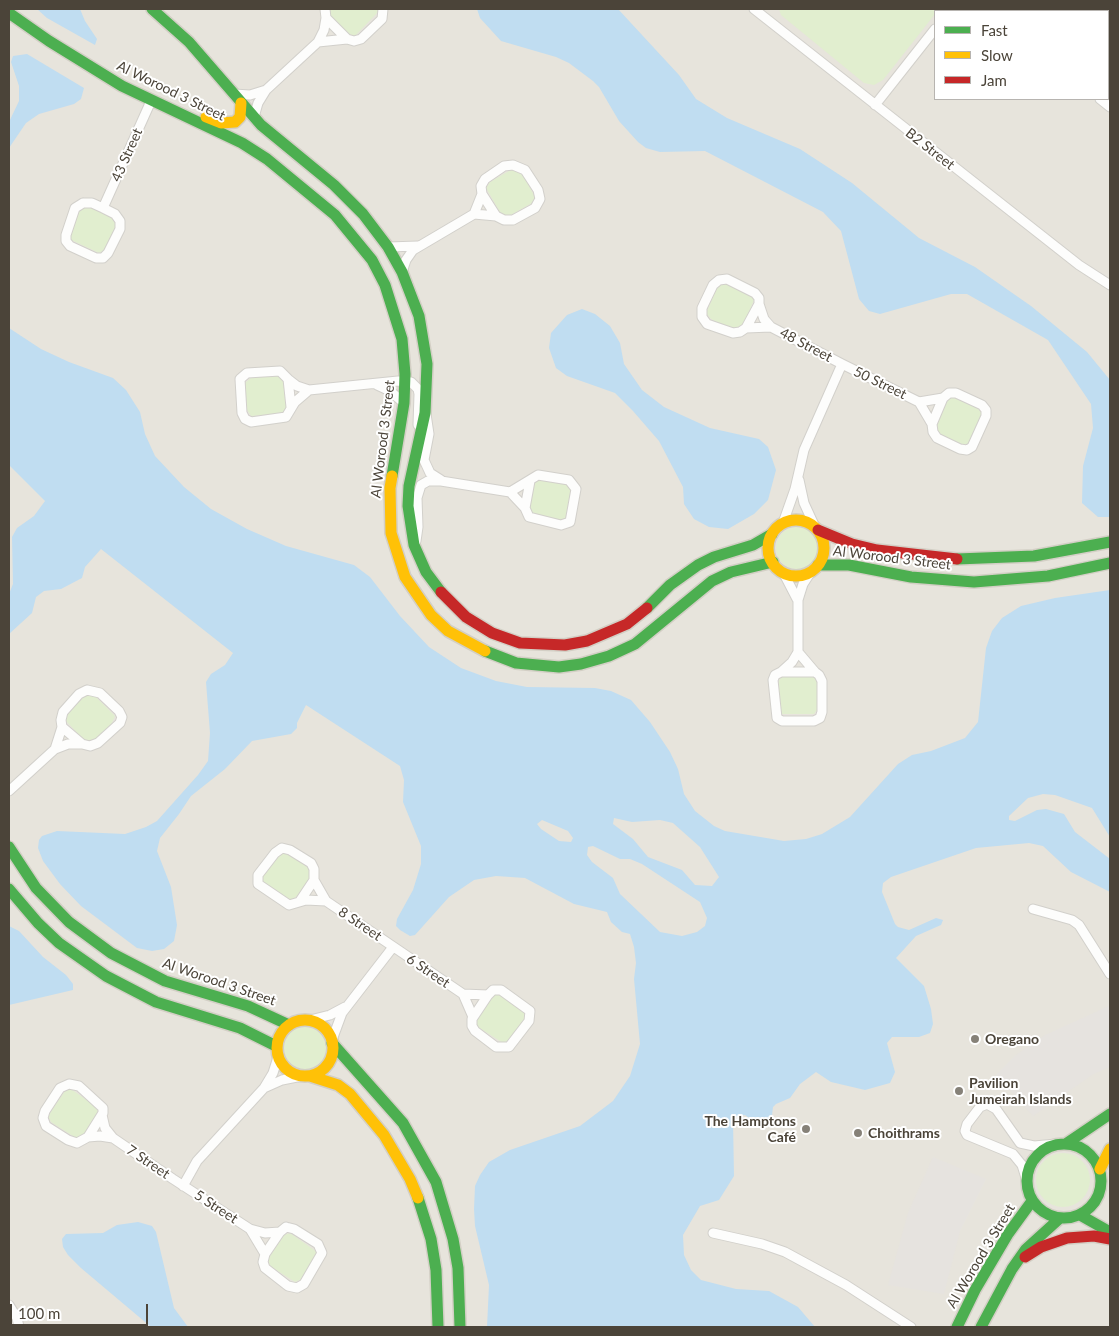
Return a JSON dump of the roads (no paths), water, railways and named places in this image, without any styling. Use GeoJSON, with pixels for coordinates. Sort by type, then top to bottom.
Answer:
{"type":"FeatureCollection","features":[{"type":"Feature","properties":{"kind":"street","name":"Al Worood 3 Street"},"geometry":{"type":"LineString","coordinates":[[152,9],[188,42],[254,117],[363,214],[390,250],[402,272],[419,316],[426,349],[425,413],[410,486],[408,506],[414,545],[426,572],[444,596],[466,617],[492,632],[520,643],[565,645],[608,634],[627,624],[677,580],[698,565],[714,557],[753,545],[772,534]]}},
{"type":"Feature","properties":{"kind":"street"},"geometry":{"type":"LineString","coordinates":[[318,42],[361,39],[382,19],[383,9]]}},
{"type":"Feature","properties":{"kind":"street","name":"B2 Street"},"geometry":{"type":"LineString","coordinates":[[758,10],[875,105],[1079,265],[1110,285]]}},
{"type":"Feature","properties":{"kind":"street","name":"Al Worood 3 Street"},"geometry":{"type":"LineString","coordinates":[[9,13],[73,57],[151,101],[242,143],[290,176],[335,215],[372,260],[396,312],[402,339],[406,381],[390,488],[392,533],[397,556],[409,584],[431,615],[448,631],[496,657],[524,664],[560,667],[581,664],[609,656],[635,644],[658,627],[695,592],[712,581],[731,572],[773,562]]}},
{"type":"Feature","properties":{"kind":"street"},"geometry":{"type":"LineString","coordinates":[[325,13],[347,39]]}},
{"type":"Feature","properties":{"kind":"street"},"geometry":{"type":"LineString","coordinates":[[254,117],[258,103],[266,90],[318,42],[324,30],[325,13]]}},
{"type":"Feature","properties":{"kind":"street"},"geometry":{"type":"LineString","coordinates":[[875,105],[934,30]]}},
{"type":"Feature","properties":{"kind":"street"},"geometry":{"type":"LineString","coordinates":[[234,94],[250,95],[266,90]]}},
{"type":"Feature","properties":{"kind":"street","name":"43 Street"},"geometry":{"type":"LineString","coordinates":[[103,208],[151,101]]}},
{"type":"Feature","properties":{"kind":"street"},"geometry":{"type":"LineString","coordinates":[[168,108],[189,110],[228,124],[240,117],[241,103]]}},
{"type":"Feature","properties":{"kind":"street"},"geometry":{"type":"LineString","coordinates":[[402,272],[406,260],[418,246],[474,214],[513,220],[535,208],[540,199],[538,190],[521,168],[508,165],[485,179],[481,186],[482,194],[496,216]]}},
{"type":"Feature","properties":{"kind":"street"},"geometry":{"type":"LineString","coordinates":[[474,214],[482,194]]}},
{"type":"Feature","properties":{"kind":"street"},"geometry":{"type":"LineString","coordinates":[[87,202],[103,208],[115,214],[120,225],[108,253],[100,258],[70,246],[65,238],[75,208],[87,202]]}},
{"type":"Feature","properties":{"kind":"street"},"geometry":{"type":"LineString","coordinates":[[372,260],[384,260],[390,250],[418,246]]}},
{"type":"Feature","properties":{"kind":"street","name":"48 Street"},"geometry":{"type":"LineString","coordinates":[[771,327],[746,328],[733,333],[704,321],[702,308],[713,285],[723,279],[730,280],[758,295],[764,319],[771,327],[842,364]]}},
{"type":"Feature","properties":{"kind":"street"},"geometry":{"type":"LineString","coordinates":[[746,328],[759,304]]}},
{"type":"Feature","properties":{"kind":"street"},"geometry":{"type":"LineString","coordinates":[[798,600],[783,572],[773,562],[769,554],[768,544],[772,534],[783,523],[798,477],[806,444],[842,364]]}},
{"type":"Feature","properties":{"kind":"street","name":"50 Street"},"geometry":{"type":"LineString","coordinates":[[842,364],[919,402],[932,424],[933,432],[938,438],[960,449],[967,450],[972,446],[986,416],[982,405],[956,392],[949,393],[943,398],[919,402]]}},
{"type":"Feature","properties":{"kind":"street"},"geometry":{"type":"LineString","coordinates":[[309,390],[292,406],[289,414],[282,418],[251,422],[245,419],[242,413],[239,382],[244,374],[276,371],[284,373],[297,386],[309,390],[406,381],[415,385],[418,389],[418,422],[421,437]]}},
{"type":"Feature","properties":{"kind":"street"},"geometry":{"type":"LineString","coordinates":[[288,379],[292,406]]}},
{"type":"Feature","properties":{"kind":"street"},"geometry":{"type":"LineString","coordinates":[[377,385],[390,391],[404,403]]}},
{"type":"Feature","properties":{"kind":"street"},"geometry":{"type":"LineString","coordinates":[[932,424],[943,398]]}},
{"type":"Feature","properties":{"kind":"street"},"geometry":{"type":"LineString","coordinates":[[425,413],[429,434],[424,460],[430,473],[441,480]]}},
{"type":"Feature","properties":{"kind":"street"},"geometry":{"type":"LineString","coordinates":[[414,545],[418,533],[418,491],[421,485],[428,481],[441,480],[510,492],[525,508],[529,517],[561,526],[568,524],[572,519],[576,489],[569,480],[541,475],[535,476],[530,481],[510,492]]}},
{"type":"Feature","properties":{"kind":"street"},"geometry":{"type":"LineString","coordinates":[[798,477],[804,503],[816,529],[822,537],[824,552],[803,584],[798,600],[798,652],[792,662],[774,677],[775,716],[782,721],[814,721],[822,716],[822,680],[798,652]]}},
{"type":"Feature","properties":{"kind":"street"},"geometry":{"type":"LineString","coordinates":[[525,508],[530,481]]}},
{"type":"Feature","properties":{"kind":"street"},"geometry":{"type":"LineString","coordinates":[[783,523],[803,521],[816,529]]}},
{"type":"Feature","properties":{"kind":"street","name":"Al Worood 3 Street"},"geometry":{"type":"LineString","coordinates":[[816,529],[852,544],[877,550],[952,559],[1034,556],[1110,542]]}},
{"type":"Feature","properties":{"kind":"street"},"geometry":{"type":"LineString","coordinates":[[1091,545],[1096,566]]}},
{"type":"Feature","properties":{"kind":"street","name":"Al Worood 3 Street"},"geometry":{"type":"LineString","coordinates":[[815,568],[849,566],[911,577],[974,582],[1023,579],[1110,563]]}},
{"type":"Feature","properties":{"kind":"street"},"geometry":{"type":"LineString","coordinates":[[783,572],[798,575],[815,568]]}},
{"type":"Feature","properties":{"kind":"street"},"geometry":{"type":"LineString","coordinates":[[781,672],[815,672]]}},
{"type":"Feature","properties":{"kind":"street"},"geometry":{"type":"LineString","coordinates":[[9,791],[55,749],[68,744],[98,743],[120,723],[122,717],[119,711],[100,693],[87,690],[79,694],[63,712],[62,727],[55,749]]}},
{"type":"Feature","properties":{"kind":"street"},"geometry":{"type":"LineString","coordinates":[[62,727],[82,744]]}},
{"type":"Feature","properties":{"kind":"street","name":"Al Worood 3 Street"},"geometry":{"type":"LineString","coordinates":[[9,848],[36,888],[69,922],[110,952],[165,980],[248,1006],[289,1025]]}},
{"type":"Feature","properties":{"kind":"street","name":"8 Street"},"geometry":{"type":"LineString","coordinates":[[326,902],[300,901],[293,905],[285,904],[260,887],[257,882],[258,875],[278,850],[286,848],[311,863],[315,873],[314,880],[326,902],[393,947]]}},
{"type":"Feature","properties":{"kind":"street"},"geometry":{"type":"LineString","coordinates":[[300,901],[314,880]]}},
{"type":"Feature","properties":{"kind":"street"},"geometry":{"type":"LineString","coordinates":[[9,889],[38,923],[59,943],[106,976],[156,1002],[240,1028],[277,1052],[290,1072],[338,1086],[350,1094],[384,1135],[398,1158],[422,1208],[431,1239],[436,1270],[438,1327]]}},
{"type":"Feature","properties":{"kind":"street"},"geometry":{"type":"LineString","coordinates":[[1034,909],[1072,920],[1080,925],[1110,974]]}},
{"type":"Feature","properties":{"kind":"street"},"geometry":{"type":"LineString","coordinates":[[264,1088],[282,1080],[318,1073],[330,1060],[332,1041],[338,1022],[348,1005],[393,947]]}},
{"type":"Feature","properties":{"kind":"street","name":"6 Street"},"geometry":{"type":"LineString","coordinates":[[393,947],[463,994],[474,1018],[472,1026],[475,1031],[500,1048],[512,1045],[529,1020],[530,1011],[504,991],[494,990],[488,994],[463,994]]}},
{"type":"Feature","properties":{"kind":"street"},"geometry":{"type":"LineString","coordinates":[[474,1018],[488,994]]}},
{"type":"Feature","properties":{"kind":"street"},"geometry":{"type":"LineString","coordinates":[[183,1186],[197,1161],[264,1088],[273,1073],[281,1033],[289,1025],[330,1015],[348,1005]]}},
{"type":"Feature","properties":{"kind":"street"},"geometry":{"type":"LineString","coordinates":[[310,1020],[326,1029],[332,1041],[349,1064],[390,1106],[426,1162],[446,1210],[453,1239],[460,1302],[460,1327]]}},
{"type":"Feature","properties":{"kind":"street","name":"7 Street"},"geometry":{"type":"LineString","coordinates":[[113,1138],[88,1137],[81,1142],[68,1140],[46,1126],[43,1118],[45,1111],[60,1088],[74,1085],[102,1105],[105,1128],[113,1138],[183,1186]]}},
{"type":"Feature","properties":{"kind":"street"},"geometry":{"type":"LineString","coordinates":[[1059,1219],[1038,1209],[1032,1201],[1027,1190],[1022,1165],[1013,1154],[967,1135],[965,1131],[967,1124],[980,1107],[987,1104],[996,1109],[1014,1138],[1020,1143],[1034,1146],[1061,1144],[1087,1152],[1100,1169]]}},
{"type":"Feature","properties":{"kind":"street"},"geometry":{"type":"LineString","coordinates":[[1026,1178],[1029,1166],[1035,1156],[1045,1148],[1061,1144],[1110,1114]]}},
{"type":"Feature","properties":{"kind":"street"},"geometry":{"type":"LineString","coordinates":[[88,1137],[102,1115]]}},
{"type":"Feature","properties":{"kind":"street"},"geometry":{"type":"LineString","coordinates":[[981,1327],[1013,1267],[1026,1249],[1059,1219],[1080,1215],[1090,1208],[1098,1197],[1101,1185],[1100,1169],[1110,1149]]}},
{"type":"Feature","properties":{"kind":"street"},"geometry":{"type":"LineString","coordinates":[[1101,1185],[1110,1198]]}},
{"type":"Feature","properties":{"kind":"street","name":"5 Street"},"geometry":{"type":"LineString","coordinates":[[183,1186],[250,1229],[265,1233],[280,1232],[291,1227],[318,1244],[321,1248],[321,1258],[304,1284],[292,1288],[267,1270],[263,1262],[265,1254],[250,1229]]}},
{"type":"Feature","properties":{"kind":"street","name":"Al Worood 3 Street"},"geometry":{"type":"LineString","coordinates":[[957,1327],[975,1290],[1008,1234],[1032,1201]]}},
{"type":"Feature","properties":{"kind":"street"},"geometry":{"type":"LineString","coordinates":[[1080,1215],[1110,1232]]}},
{"type":"Feature","properties":{"kind":"street"},"geometry":{"type":"LineString","coordinates":[[265,1254],[280,1232]]}},
{"type":"Feature","properties":{"kind":"street"},"geometry":{"type":"LineString","coordinates":[[713,1233],[762,1244],[785,1252],[846,1285],[910,1327]]}},
{"type":"Feature","properties":{"kind":"street"},"geometry":{"type":"LineString","coordinates":[[1013,1267],[1041,1247],[1060,1240],[1080,1236],[1110,1239]]}},
{"type":"Feature","properties":{"kind":"street"},"geometry":{"type":"LineString","coordinates":[[438,1303],[460,1302]]}},
{"type":"Feature","properties":{"kind":"street"},"geometry":{"type":"LineString","coordinates":[[9,1305],[17,1318],[19,1327]]}},
{"type":"Feature","properties":{"kind":"water"},"geometry":{"type":"Polygon","coordinates":[[[37,9],[80,9],[85,21],[97,39],[95,45],[47,18],[37,9]]]}},
{"type":"Feature","properties":{"kind":"water"},"geometry":{"type":"Polygon","coordinates":[[[477,9],[618,9],[679,75],[696,99],[727,118],[800,149],[852,183],[919,238],[975,267],[1031,306],[1087,352],[1110,380],[1110,517],[1098,517],[1082,503],[1083,466],[1093,428],[1091,404],[1048,340],[967,294],[951,294],[880,314],[869,311],[859,299],[841,231],[823,212],[705,151],[660,152],[646,148],[619,121],[599,87],[593,81],[569,63],[556,57],[501,41],[480,18],[477,9]]]}},
{"type":"Feature","properties":{"kind":"water"},"geometry":{"type":"Polygon","coordinates":[[[27,54],[84,88],[81,99],[74,104],[39,114],[26,123],[9,148],[9,122],[19,101],[19,86],[11,62],[13,56],[27,54]]]}},
{"type":"Feature","properties":{"kind":"water"},"geometry":{"type":"Polygon","coordinates":[[[582,309],[595,314],[610,326],[620,343],[624,364],[642,390],[664,407],[710,428],[759,439],[768,447],[776,470],[768,500],[754,514],[728,529],[709,527],[694,519],[684,504],[683,487],[659,441],[633,411],[615,393],[567,376],[556,368],[549,348],[551,333],[567,315],[582,309]]]}},
{"type":"Feature","properties":{"kind":"water"},"geometry":{"type":"Polygon","coordinates":[[[9,328],[41,349],[69,362],[113,378],[126,390],[140,412],[145,434],[155,456],[184,487],[211,509],[247,529],[286,546],[354,565],[370,577],[400,616],[429,647],[461,668],[496,681],[527,687],[595,688],[611,691],[631,700],[650,722],[670,752],[678,769],[684,794],[695,811],[714,826],[725,831],[784,841],[806,839],[822,834],[850,817],[898,764],[912,755],[931,751],[965,738],[978,722],[986,648],[992,631],[1002,618],[1021,606],[1055,598],[1110,590],[1110,837],[1092,808],[1055,795],[1043,794],[1028,798],[1009,816],[1009,820],[1015,821],[1037,810],[1046,809],[1064,814],[1075,832],[1110,859],[1110,892],[1071,872],[1043,846],[1029,843],[976,848],[891,877],[883,883],[882,892],[898,927],[909,930],[936,918],[943,920],[941,925],[916,936],[896,958],[924,986],[931,1009],[933,1024],[930,1033],[919,1037],[892,1037],[887,1043],[895,1072],[890,1083],[865,1090],[831,1082],[816,1072],[800,1084],[790,1098],[773,1107],[771,1124],[768,1127],[760,1126],[745,1115],[737,1116],[733,1120],[734,1176],[719,1200],[700,1206],[683,1235],[684,1255],[691,1270],[701,1280],[736,1289],[769,1291],[798,1307],[815,1327],[487,1327],[489,1285],[475,1226],[475,1186],[489,1162],[510,1150],[580,1126],[613,1101],[630,1076],[640,1044],[634,979],[636,963],[630,934],[622,932],[611,922],[607,912],[574,904],[525,878],[496,876],[474,880],[449,897],[415,935],[410,936],[400,930],[396,926],[397,919],[413,890],[421,864],[421,846],[403,802],[404,780],[400,766],[306,705],[297,723],[297,728],[291,734],[252,741],[225,769],[191,796],[160,838],[157,851],[171,887],[177,925],[174,941],[164,949],[152,951],[137,948],[81,906],[60,884],[43,861],[38,848],[39,840],[42,836],[57,831],[125,834],[157,821],[208,761],[210,733],[206,682],[211,674],[225,665],[233,653],[101,549],[85,567],[82,578],[61,589],[44,591],[36,597],[32,613],[9,634],[9,594],[13,584],[12,537],[17,528],[34,516],[45,501],[9,465],[9,328]],[[614,818],[613,824],[633,839],[648,857],[682,870],[695,885],[712,886],[719,877],[700,847],[673,823],[660,820],[632,822],[614,818]],[[542,820],[537,824],[541,829],[559,841],[571,842],[573,838],[568,831],[542,820]],[[593,846],[588,847],[587,855],[592,862],[613,878],[620,894],[660,932],[682,936],[697,932],[705,926],[707,918],[700,902],[642,864],[630,859],[620,859],[593,846]]]}},
{"type":"Feature","properties":{"kind":"water"},"geometry":{"type":"Polygon","coordinates":[[[9,926],[19,931],[43,957],[66,975],[73,984],[73,990],[9,1005],[9,926]]]}},
{"type":"Feature","properties":{"kind":"water"},"geometry":{"type":"Polygon","coordinates":[[[138,1222],[152,1226],[156,1232],[174,1308],[188,1327],[151,1327],[81,1268],[63,1247],[62,1239],[66,1234],[103,1233],[117,1225],[138,1222]]]}},
{"type":"Feature","properties":{"kind":"place","name":"Oregano"},"geometry":{"type":"Point","coordinates":[975,1039]}},
{"type":"Feature","properties":{"kind":"place","name":"Pavilion Jumeirah Islands"},"geometry":{"type":"Point","coordinates":[959,1091]}},
{"type":"Feature","properties":{"kind":"place","name":"The Hamptons Café"},"geometry":{"type":"Point","coordinates":[806,1129]}},
{"type":"Feature","properties":{"kind":"place","name":"Choithrams"},"geometry":{"type":"Point","coordinates":[858,1133]}}]}
